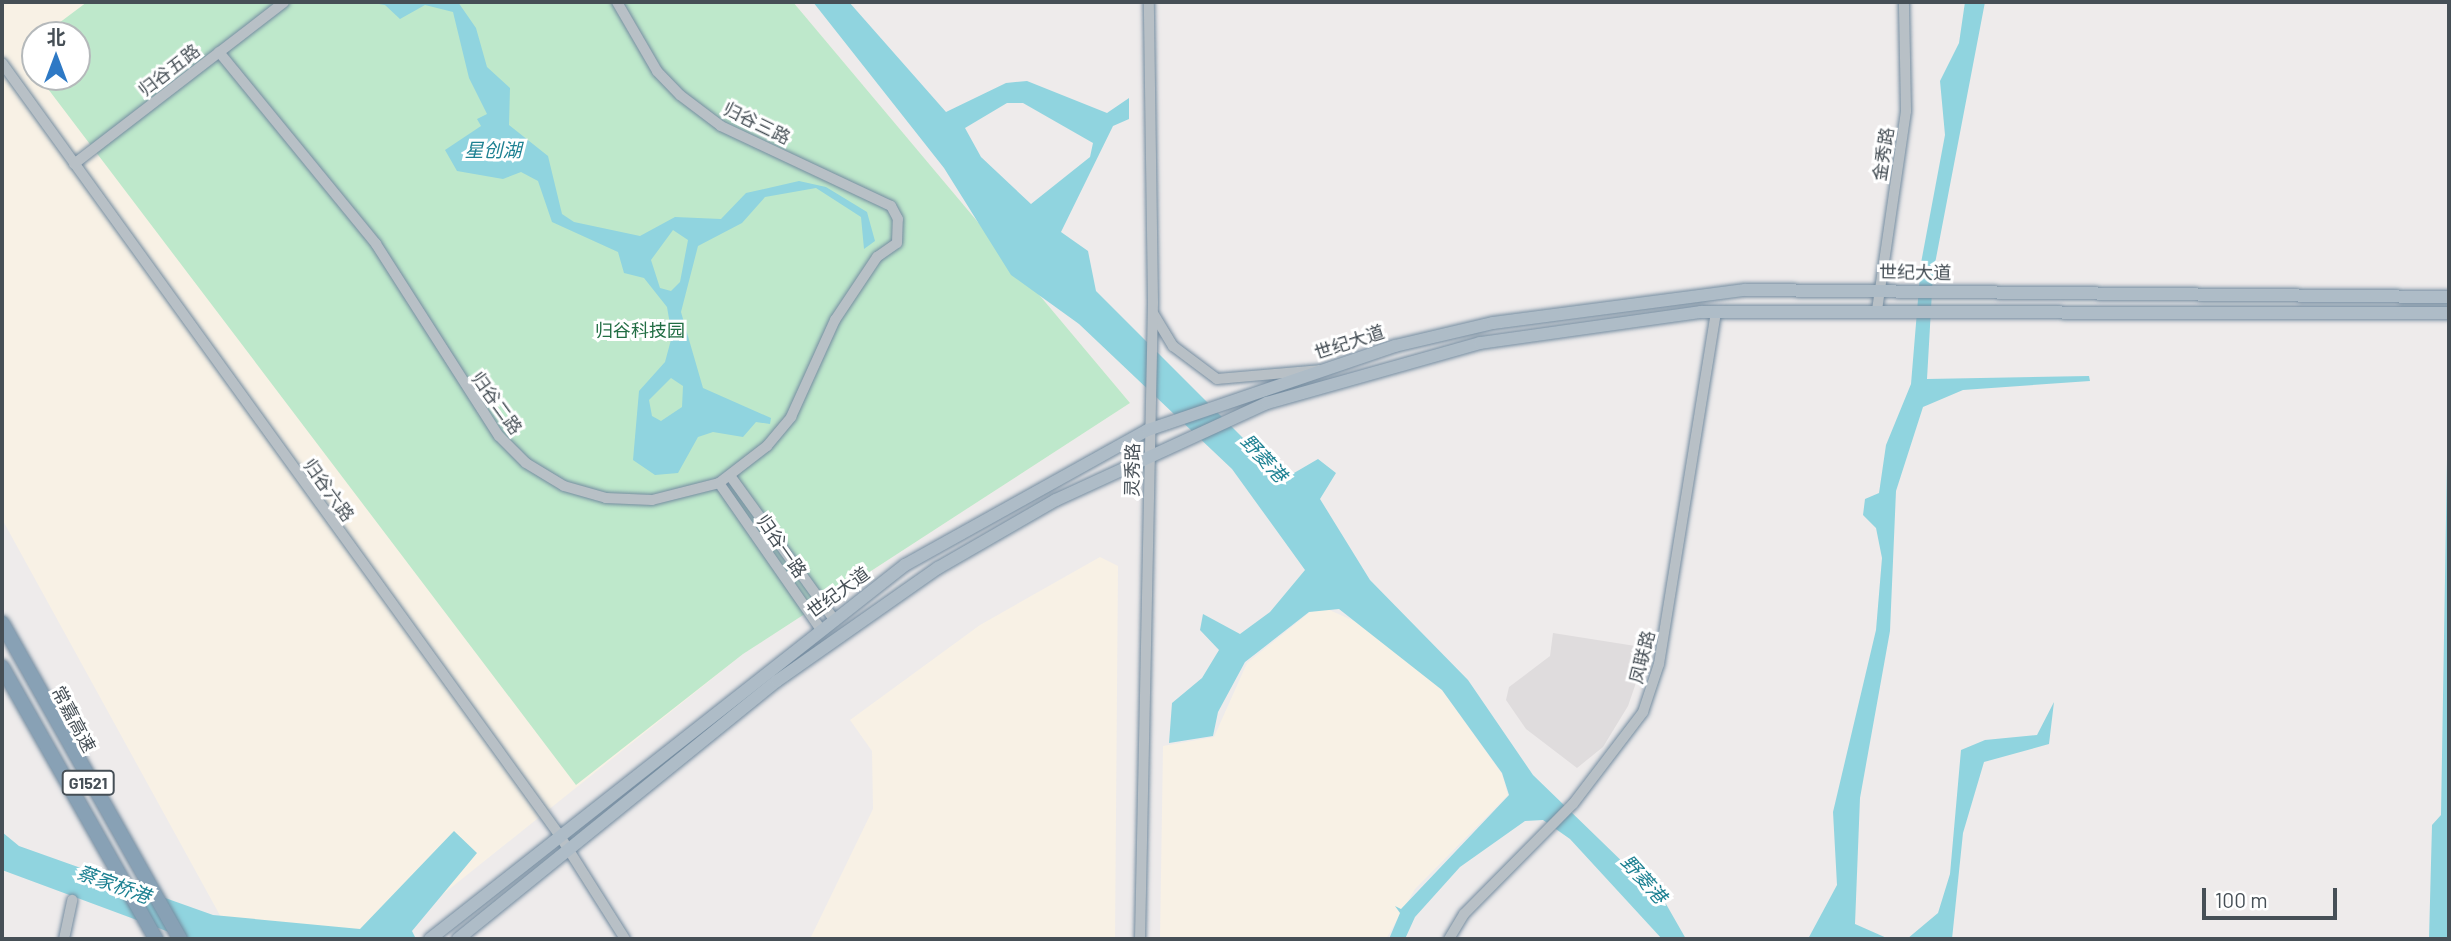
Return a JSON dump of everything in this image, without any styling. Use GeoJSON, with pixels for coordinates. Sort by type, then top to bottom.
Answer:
{"type":"FeatureCollection","features":[{"type":"Feature","properties":{"kind":"highway","name":"常嘉高速"},"geometry":{"type":"LineString","coordinates":[[2,623],[180,939]]}},
{"type":"Feature","properties":{"kind":"highway","name":"G1521"},"geometry":{"type":"LineString","coordinates":[[2,667],[156,939]]}},
{"type":"Feature","properties":{"kind":"main road","name":"世纪大道"},"geometry":{"type":"LineString","coordinates":[[430,939],[558,833],[819,627],[905,565],[1148,430],[1320,370],[1493,323],[1617,304],[1745,290],[1908,289],[2449,297]]}},
{"type":"Feature","properties":{"kind":"main road","name":"世纪大道"},"geometry":{"type":"LineString","coordinates":[[458,939],[777,681],[938,568],[1148,454],[1238,414],[1480,343],[1716,312],[1877,310],[2448,313]]}},
{"type":"Feature","properties":{"kind":"street","name":"归谷五路"},"geometry":{"type":"LineString","coordinates":[[74,164],[284,2]]}},
{"type":"Feature","properties":{"kind":"street","name":"归谷三路"},"geometry":{"type":"LineString","coordinates":[[617,2],[657,71],[680,95],[721,126],[891,206],[898,219],[897,243]]}},
{"type":"Feature","properties":{"kind":"street","name":"灵秀路"},"geometry":{"type":"LineString","coordinates":[[1140,939],[1148,430],[1153,313],[1149,2]]}},
{"type":"Feature","properties":{"kind":"street","name":"金秀路"},"geometry":{"type":"LineString","coordinates":[[1877,310],[1877,289],[1906,111],[1904,2]]}},
{"type":"Feature","properties":{"kind":"street","name":"归谷二路"},"geometry":{"type":"LineString","coordinates":[[219,52],[376,244],[499,436],[526,463],[564,486],[606,498],[652,500],[719,483],[731,477],[791,417],[835,320],[877,257],[897,243]]}},
{"type":"Feature","properties":{"kind":"street","name":"归谷六路"},"geometry":{"type":"LineString","coordinates":[[2,63],[558,833],[625,939]]}},
{"type":"Feature","properties":{"kind":"street","name":"凤联路"},"geometry":{"type":"LineString","coordinates":[[1449,939],[1464,914],[1573,804],[1643,712],[1659,664],[1716,312]]}},
{"type":"Feature","properties":{"kind":"street"},"geometry":{"type":"LineString","coordinates":[[1153,313],[1173,346],[1217,379],[1320,370]]}},
{"type":"Feature","properties":{"kind":"street","name":"归谷一路"},"geometry":{"type":"LineString","coordinates":[[731,477],[833,618]]}},
{"type":"Feature","properties":{"kind":"street","name":"归谷一路"},"geometry":{"type":"LineString","coordinates":[[719,483],[819,627]]}},
{"type":"Feature","properties":{"kind":"street"},"geometry":{"type":"LineString","coordinates":[[64,939],[72,900]]}},
{"type":"Feature","properties":{"kind":"shaded area","name":"归谷科技园"},"geometry":{"type":"Polygon","coordinates":[[[2,2],[793,2],[1130,403],[743,654],[387,939],[233,939],[2,519],[2,2]]]}},
{"type":"Feature","properties":{"kind":"shaded area"},"geometry":{"type":"Polygon","coordinates":[[[1100,557],[1118,566],[1115,939],[810,939],[873,809],[872,751],[850,720],[980,625],[1100,557]]]}},
{"type":"Feature","properties":{"kind":"shaded area"},"geometry":{"type":"Polygon","coordinates":[[[1325,608],[1361,624],[1442,690],[1502,774],[1508,795],[1415,889],[1386,939],[1160,939],[1163,746],[1214,737],[1247,663],[1310,612],[1325,608]]]}},
{"type":"Feature","properties":{"kind":"shaded area"},"geometry":{"type":"Polygon","coordinates":[[[1553,633],[1648,648],[1628,706],[1603,747],[1577,768],[1526,729],[1506,700],[1509,687],[1550,656],[1553,633]]]}},
{"type":"Feature","properties":{"kind":"green space","name":"归谷科技园"},"geometry":{"type":"Polygon","coordinates":[[[87,2],[793,2],[1130,403],[743,654],[576,785],[50,91],[91,91],[91,21],[62,21],[87,2]]]}},
{"type":"Feature","properties":{"kind":"water","name":"星创湖"},"geometry":{"type":"Polygon","coordinates":[[[367,2],[458,2],[476,28],[487,67],[510,88],[509,125],[548,156],[562,214],[574,222],[640,236],[675,217],[721,219],[746,193],[799,181],[826,187],[867,212],[875,241],[864,249],[861,217],[816,188],[765,197],[742,223],[698,246],[681,312],[703,388],[771,418],[770,424],[756,422],[743,437],[713,432],[698,437],[678,473],[655,475],[633,460],[639,391],[665,362],[672,336],[667,307],[644,278],[624,273],[618,252],[552,222],[538,181],[521,172],[503,179],[457,171],[445,150],[481,126],[477,119],[487,114],[469,78],[453,12],[425,5],[400,19],[385,5],[367,2]],[[673,230],[651,260],[660,288],[671,291],[680,282],[688,240],[673,230]],[[671,378],[649,400],[652,416],[661,421],[682,407],[683,386],[671,378]]]}},
{"type":"Feature","properties":{"kind":"water"},"geometry":{"type":"Polygon","coordinates":[[[813,2],[849,2],[946,112],[1006,83],[1027,81],[1107,113],[1129,98],[1129,119],[1113,126],[1061,232],[1088,251],[1096,291],[1275,470],[1294,473],[1318,459],[1336,473],[1320,499],[1370,580],[1468,680],[1533,775],[1666,904],[1686,939],[1662,939],[1570,839],[1543,820],[1525,821],[1460,867],[1415,917],[1405,939],[1389,939],[1400,913],[1395,906],[1401,909],[1509,795],[1502,773],[1442,690],[1339,609],[1309,612],[1245,662],[1218,712],[1213,736],[1169,743],[1172,703],[1202,678],[1219,650],[1200,630],[1203,614],[1240,634],[1270,612],[1305,570],[1232,469],[1079,324],[1011,275],[944,168],[813,2]],[[1007,103],[965,128],[981,157],[1031,204],[1090,157],[1093,143],[1023,103],[1007,103]]]}},
{"type":"Feature","properties":{"kind":"water"},"geometry":{"type":"Polygon","coordinates":[[[1965,2],[1985,2],[1933,274],[1927,379],[2089,376],[2090,381],[1963,390],[1923,407],[1896,491],[1890,631],[1860,798],[1855,924],[1889,939],[1808,939],[1837,885],[1833,812],[1876,630],[1882,558],[1876,528],[1863,515],[1865,499],[1879,493],[1886,445],[1911,384],[1921,263],[1945,135],[1940,81],[1959,43],[1965,2]]]}},
{"type":"Feature","properties":{"kind":"water"},"geometry":{"type":"Polygon","coordinates":[[[2449,340],[2449,939],[2429,939],[2432,825],[2441,815],[2449,340]]]}},
{"type":"Feature","properties":{"kind":"water"},"geometry":{"type":"Polygon","coordinates":[[[2054,702],[2049,744],[1984,762],[1963,833],[1952,939],[1907,939],[1938,913],[1950,874],[1961,750],[1985,740],[2037,735],[2054,702]]]}},
{"type":"Feature","properties":{"kind":"water","name":"蔡家桥港"},"geometry":{"type":"Polygon","coordinates":[[[454,831],[477,853],[412,931],[416,939],[188,939],[2,870],[2,832],[19,846],[213,915],[360,929],[454,831]]]}},
{"type":"Feature","properties":{"kind":"water label","name":"野菱港"},"geometry":{"type":"Point","coordinates":[1264,458]}},
{"type":"Feature","properties":{"kind":"water label","name":"野菱港"},"geometry":{"type":"Point","coordinates":[1644,879]}}]}
